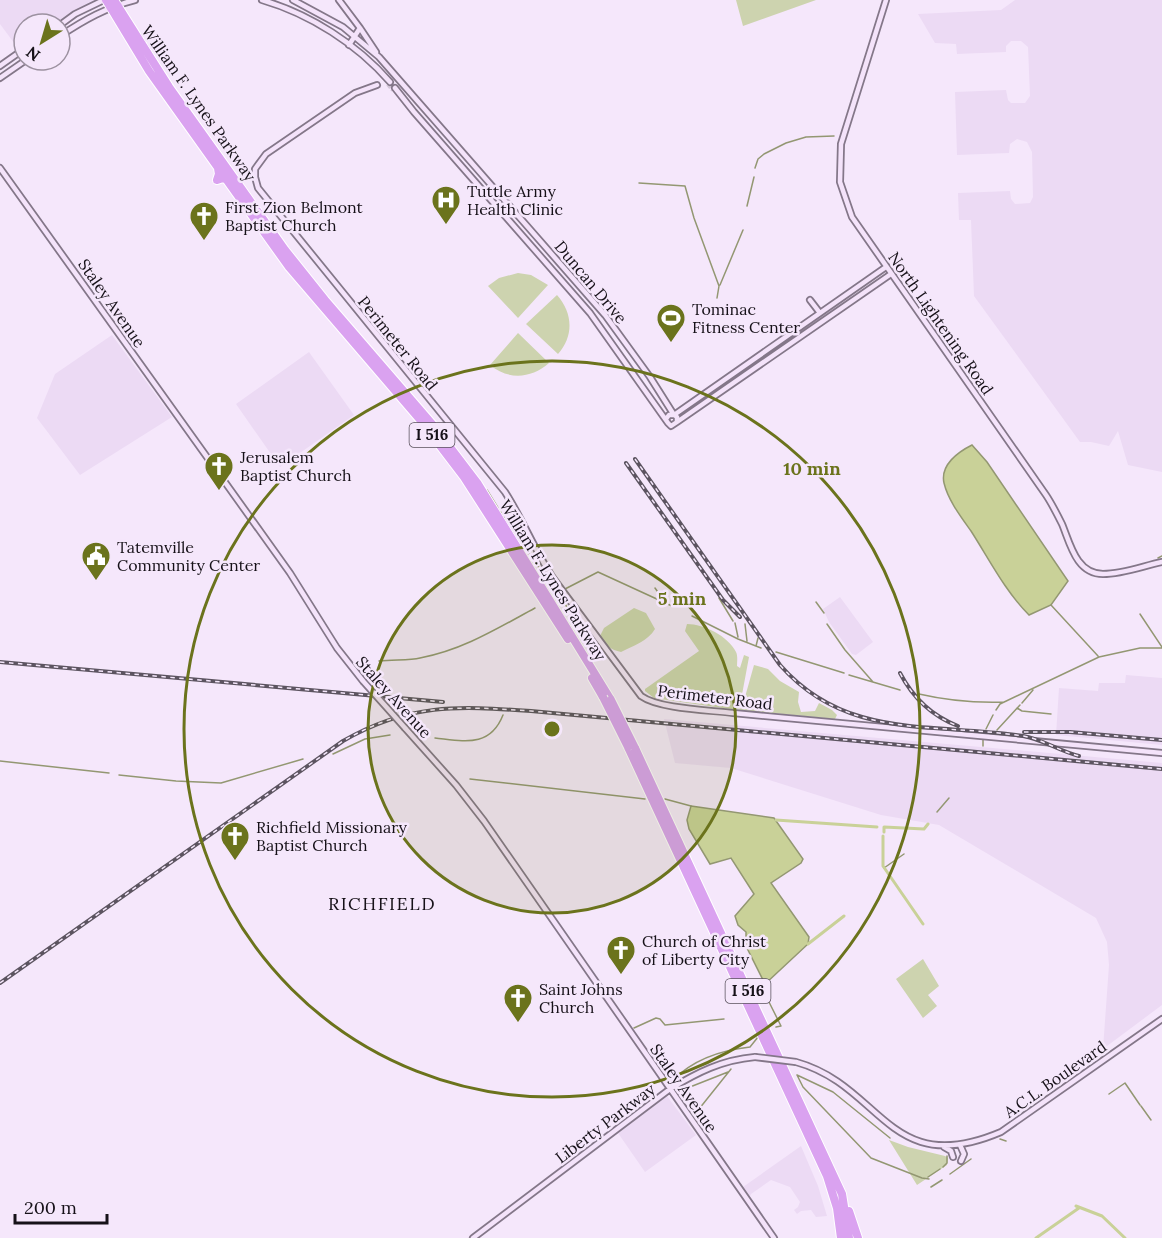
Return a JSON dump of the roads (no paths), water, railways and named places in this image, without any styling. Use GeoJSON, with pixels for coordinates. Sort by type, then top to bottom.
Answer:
{"type":"FeatureCollection","features":[{"type":"Feature","properties":{"kind":"highway","name":"William F. Lynes Parkway"},"geometry":{"type":"LineString","coordinates":[[110,2],[150,51],[303,273],[433,425],[478,484],[607,698],[843,1194],[849,1238]]}},
{"type":"Feature","properties":{"kind":"highway","name":"William F. Lynes Parkway"},"geometry":{"type":"LineString","coordinates":[[110,2],[149,71],[289,267],[422,422],[459,471],[607,698]]}},
{"type":"Feature","properties":{"kind":"highway","name":"William F. Lynes Parkway"},"geometry":{"type":"LineString","coordinates":[[632,747],[827,1176],[835,1198],[839,1238]]}},
{"type":"Feature","properties":{"kind":"highway"},"geometry":{"type":"LineString","coordinates":[[843,1194],[858,1238]]}},
{"type":"Feature","properties":{"kind":"street"},"geometry":{"type":"LineString","coordinates":[[72,16],[110,2],[135,0]]}},
{"type":"Feature","properties":{"kind":"street"},"geometry":{"type":"LineString","coordinates":[[262,0],[309,19],[349,45],[389,83]]}},
{"type":"Feature","properties":{"kind":"street"},"geometry":{"type":"LineString","coordinates":[[293,0],[321,14],[356,37],[379,57]]}},
{"type":"Feature","properties":{"kind":"street"},"geometry":{"type":"LineString","coordinates":[[339,0],[379,57]]}},
{"type":"Feature","properties":{"kind":"street","name":"North Lightening Road"},"geometry":{"type":"LineString","coordinates":[[886,0],[843,135],[840,182],[847,205],[861,231],[1046,495],[1058,515],[1077,560],[1084,567],[1104,574],[1162,562]]}},
{"type":"Feature","properties":{"kind":"street"},"geometry":{"type":"LineString","coordinates":[[72,28],[110,2]]}},
{"type":"Feature","properties":{"kind":"street"},"geometry":{"type":"LineString","coordinates":[[349,45],[360,28]]}},
{"type":"Feature","properties":{"kind":"street","name":"Duncan Drive"},"geometry":{"type":"LineString","coordinates":[[379,57],[590,297],[670,406],[677,422]]}},
{"type":"Feature","properties":{"kind":"street"},"geometry":{"type":"LineString","coordinates":[[378,71],[385,64]]}},
{"type":"Feature","properties":{"kind":"street","name":"Perimeter Road"},"geometry":{"type":"LineString","coordinates":[[377,85],[355,93],[266,154],[255,169],[258,188],[505,492],[524,522],[553,578],[641,696],[648,701],[662,704],[733,713],[1162,753]]}},
{"type":"Feature","properties":{"kind":"street","name":"Duncan Drive"},"geometry":{"type":"LineString","coordinates":[[394,89],[567,285],[611,341],[666,420]]}},
{"type":"Feature","properties":{"kind":"street","name":"Staley Avenue"},"geometry":{"type":"LineString","coordinates":[[0,168],[290,573],[337,648],[363,681],[456,785],[484,821],[774,1238]]}},
{"type":"Feature","properties":{"kind":"street"},"geometry":{"type":"LineString","coordinates":[[886,267],[666,420],[671,426],[891,273]]}},
{"type":"Feature","properties":{"kind":"street"},"geometry":{"type":"LineString","coordinates":[[862,284],[866,290]]}},
{"type":"Feature","properties":{"kind":"street"},"geometry":{"type":"LineString","coordinates":[[810,300],[820,313]]}},
{"type":"Feature","properties":{"kind":"street"},"geometry":{"type":"LineString","coordinates":[[605,333],[614,327]]}},
{"type":"Feature","properties":{"kind":"street"},"geometry":{"type":"LineString","coordinates":[[611,341],[620,335]]}},
{"type":"Feature","properties":{"kind":"street"},"geometry":{"type":"LineString","coordinates":[[670,406],[680,411]]}},
{"type":"Feature","properties":{"kind":"street","name":"A.C.L. Boulevard"},"geometry":{"type":"LineString","coordinates":[[958,1146],[984,1140],[1001,1132],[1162,1019]]}},
{"type":"Feature","properties":{"kind":"street","name":"Liberty Parkway"},"geometry":{"type":"LineString","coordinates":[[473,1238],[670,1089],[717,1064],[755,1057],[796,1062],[812,1067],[831,1077],[900,1133],[926,1143],[958,1146]]}},
{"type":"Feature","properties":{"kind":"street"},"geometry":{"type":"LineString","coordinates":[[941,1146],[951,1151],[953,1157]]}},
{"type":"Feature","properties":{"kind":"street"},"geometry":{"type":"LineString","coordinates":[[958,1146],[964,1154],[961,1161]]}},
{"type":"Feature","properties":{"kind":"waterway"},"geometry":{"type":"LineString","coordinates":[[755,168],[758,159],[764,154],[786,143],[806,137],[834,136]]}},
{"type":"Feature","properties":{"kind":"waterway"},"geometry":{"type":"LineString","coordinates":[[747,206],[754,177]]}},
{"type":"Feature","properties":{"kind":"waterway"},"geometry":{"type":"LineString","coordinates":[[639,183],[685,186],[719,286],[717,298]]}},
{"type":"Feature","properties":{"kind":"waterway"},"geometry":{"type":"LineString","coordinates":[[720,285],[743,230]]}},
{"type":"Feature","properties":{"kind":"waterway"},"geometry":{"type":"LineString","coordinates":[[487,490],[508,524]]}},
{"type":"Feature","properties":{"kind":"waterway"},"geometry":{"type":"LineString","coordinates":[[513,531],[584,631]]}},
{"type":"Feature","properties":{"kind":"waterway"},"geometry":{"type":"LineString","coordinates":[[1158,558],[1162,556]]}},
{"type":"Feature","properties":{"kind":"waterway"},"geometry":{"type":"LineString","coordinates":[[565,589],[598,572],[672,606]]}},
{"type":"Feature","properties":{"kind":"waterway"},"geometry":{"type":"LineString","coordinates":[[655,588],[665,602]]}},
{"type":"Feature","properties":{"kind":"waterway"},"geometry":{"type":"LineString","coordinates":[[719,598],[733,621]]}},
{"type":"Feature","properties":{"kind":"waterway"},"geometry":{"type":"LineString","coordinates":[[816,602],[824,613]]}},
{"type":"Feature","properties":{"kind":"waterway"},"geometry":{"type":"LineString","coordinates":[[1051,605],[1098,656]]}},
{"type":"Feature","properties":{"kind":"waterway"},"geometry":{"type":"LineString","coordinates":[[379,661],[416,659],[451,650],[480,638],[535,608]]}},
{"type":"Feature","properties":{"kind":"waterway"},"geometry":{"type":"LineString","coordinates":[[1140,614],[1162,647]]}},
{"type":"Feature","properties":{"kind":"waterway"},"geometry":{"type":"LineString","coordinates":[[692,616],[761,648]]}},
{"type":"Feature","properties":{"kind":"waterway"},"geometry":{"type":"LineString","coordinates":[[735,623],[738,637]]}},
{"type":"Feature","properties":{"kind":"waterway"},"geometry":{"type":"LineString","coordinates":[[745,624],[747,641]]}},
{"type":"Feature","properties":{"kind":"waterway"},"geometry":{"type":"LineString","coordinates":[[827,624],[845,650],[873,682]]}},
{"type":"Feature","properties":{"kind":"waterway"},"geometry":{"type":"LineString","coordinates":[[756,646],[758,638]]}},
{"type":"Feature","properties":{"kind":"waterway"},"geometry":{"type":"LineString","coordinates":[[996,710],[1000,704],[1099,657],[1140,648],[1162,648]]}},
{"type":"Feature","properties":{"kind":"waterway"},"geometry":{"type":"LineString","coordinates":[[776,652],[844,673]]}},
{"type":"Feature","properties":{"kind":"waterway"},"geometry":{"type":"LineString","coordinates":[[849,675],[900,690]]}},
{"type":"Feature","properties":{"kind":"waterway"},"geometry":{"type":"LineString","coordinates":[[1022,703],[1033,690]]}},
{"type":"Feature","properties":{"kind":"waterway"},"geometry":{"type":"LineString","coordinates":[[919,694],[961,701],[1004,702]]}},
{"type":"Feature","properties":{"kind":"waterway"},"geometry":{"type":"LineString","coordinates":[[997,730],[1020,705]]}},
{"type":"Feature","properties":{"kind":"waterway"},"geometry":{"type":"LineString","coordinates":[[1017,708],[1022,711],[1051,714]]}},
{"type":"Feature","properties":{"kind":"waterway"},"geometry":{"type":"LineString","coordinates":[[435,738],[466,741],[483,738],[498,726],[503,715]]}},
{"type":"Feature","properties":{"kind":"waterway"},"geometry":{"type":"LineString","coordinates":[[986,729],[993,715]]}},
{"type":"Feature","properties":{"kind":"waterway"},"geometry":{"type":"LineString","coordinates":[[333,754],[365,739],[390,735]]}},
{"type":"Feature","properties":{"kind":"waterway"},"geometry":{"type":"LineString","coordinates":[[983,740],[983,746]]}},
{"type":"Feature","properties":{"kind":"waterway"},"geometry":{"type":"LineString","coordinates":[[119,775],[221,783],[303,759]]}},
{"type":"Feature","properties":{"kind":"waterway"},"geometry":{"type":"LineString","coordinates":[[0,761],[109,773]]}},
{"type":"Feature","properties":{"kind":"waterway"},"geometry":{"type":"LineString","coordinates":[[470,779],[645,799]]}},
{"type":"Feature","properties":{"kind":"waterway"},"geometry":{"type":"LineString","coordinates":[[937,812],[949,798]]}},
{"type":"Feature","properties":{"kind":"waterway"},"geometry":{"type":"LineString","coordinates":[[665,799],[691,806]]}},
{"type":"Feature","properties":{"kind":"waterway"},"geometry":{"type":"LineString","coordinates":[[776,820],[877,827]]}},
{"type":"Feature","properties":{"kind":"waterway"},"geometry":{"type":"LineString","coordinates":[[884,832],[884,827],[924,829],[928,824]]}},
{"type":"Feature","properties":{"kind":"waterway"},"geometry":{"type":"LineString","coordinates":[[883,836],[883,866],[923,924]]}},
{"type":"Feature","properties":{"kind":"waterway"},"geometry":{"type":"LineString","coordinates":[[884,868],[904,854]]}},
{"type":"Feature","properties":{"kind":"waterway"},"geometry":{"type":"LineString","coordinates":[[808,944],[844,916]]}},
{"type":"Feature","properties":{"kind":"waterway"},"geometry":{"type":"LineString","coordinates":[[765,984],[766,996],[781,1026],[776,1027]]}},
{"type":"Feature","properties":{"kind":"waterway"},"geometry":{"type":"LineString","coordinates":[[634,1028],[656,1018],[665,1025],[724,1019]]}},
{"type":"Feature","properties":{"kind":"waterway"},"geometry":{"type":"LineString","coordinates":[[673,1080],[699,1061],[729,1050],[750,1047],[758,1037]]}},
{"type":"Feature","properties":{"kind":"waterway"},"geometry":{"type":"LineString","coordinates":[[693,1114],[731,1069]]}},
{"type":"Feature","properties":{"kind":"waterway"},"geometry":{"type":"LineString","coordinates":[[690,1087],[728,1072]]}},
{"type":"Feature","properties":{"kind":"waterway"},"geometry":{"type":"LineString","coordinates":[[797,1075],[803,1087],[871,1158],[929,1179]]}},
{"type":"Feature","properties":{"kind":"waterway"},"geometry":{"type":"LineString","coordinates":[[797,1075],[833,1092],[890,1138]]}},
{"type":"Feature","properties":{"kind":"waterway"},"geometry":{"type":"LineString","coordinates":[[1109,1094],[1125,1083],[1140,1105]]}},
{"type":"Feature","properties":{"kind":"waterway"},"geometry":{"type":"LineString","coordinates":[[648,1102],[664,1091]]}},
{"type":"Feature","properties":{"kind":"waterway"},"geometry":{"type":"LineString","coordinates":[[1141,1106],[1151,1120]]}},
{"type":"Feature","properties":{"kind":"waterway"},"geometry":{"type":"LineString","coordinates":[[1000,1139],[1006,1141]]}},
{"type":"Feature","properties":{"kind":"waterway"},"geometry":{"type":"LineString","coordinates":[[943,1167],[947,1163],[947,1156]]}},
{"type":"Feature","properties":{"kind":"waterway"},"geometry":{"type":"LineString","coordinates":[[950,1174],[971,1159]]}},
{"type":"Feature","properties":{"kind":"waterway"},"geometry":{"type":"LineString","coordinates":[[928,1177],[940,1169]]}},
{"type":"Feature","properties":{"kind":"waterway"},"geometry":{"type":"LineString","coordinates":[[931,1187],[942,1180]]}},
{"type":"Feature","properties":{"kind":"waterway"},"geometry":{"type":"LineString","coordinates":[[1076,1206],[1102,1216],[1125,1238]]}},
{"type":"Feature","properties":{"kind":"waterway"},"geometry":{"type":"LineString","coordinates":[[1036,1238],[1079,1208]]}},
{"type":"Feature","properties":{"kind":"tunnel"},"geometry":{"type":"LineString","coordinates":[[388,84],[393,90]]}},
{"type":"Feature","properties":{"kind":"railway"},"geometry":{"type":"LineString","coordinates":[[635,459],[780,665],[806,689],[834,706],[863,717],[893,724],[1023,736],[1079,756]]}},
{"type":"Feature","properties":{"kind":"railway"},"geometry":{"type":"LineString","coordinates":[[626,463],[723,600],[740,617]]}},
{"type":"Feature","properties":{"kind":"railway"},"geometry":{"type":"LineString","coordinates":[[0,662],[443,702]]}},
{"type":"Feature","properties":{"kind":"railway"},"geometry":{"type":"LineString","coordinates":[[900,673],[924,705],[940,717],[958,726]]}},
{"type":"Feature","properties":{"kind":"railway"},"geometry":{"type":"LineString","coordinates":[[0,983],[343,741],[367,729],[412,713],[456,708],[531,711],[1162,769]]}},
{"type":"Feature","properties":{"kind":"railway"},"geometry":{"type":"LineString","coordinates":[[1024,732],[1070,732],[1162,740]]}},
{"type":"Feature","properties":{"kind":"place","name":"Tuttle Army Health Clinic"},"geometry":{"type":"Point","coordinates":[446,226]}},
{"type":"Feature","properties":{"kind":"place","name":"First Zion Belmont Baptist Church"},"geometry":{"type":"Point","coordinates":[204,242]}},
{"type":"Feature","properties":{"kind":"place","name":"Tominac Fitness Center"},"geometry":{"type":"Point","coordinates":[671,344]}},
{"type":"Feature","properties":{"kind":"place","name":"Jerusalem Baptist Church"},"geometry":{"type":"Point","coordinates":[219,492]}},
{"type":"Feature","properties":{"kind":"place","name":"Tatemville Community Center"},"geometry":{"type":"Point","coordinates":[96,582]}},
{"type":"Feature","properties":{"kind":"place","name":"Richfield Missionary Baptist Church"},"geometry":{"type":"Point","coordinates":[235,862]}},
{"type":"Feature","properties":{"kind":"place","name":"Church of Christ of Liberty City"},"geometry":{"type":"Point","coordinates":[621,976]}},
{"type":"Feature","properties":{"kind":"place","name":"Saint Johns Church"},"geometry":{"type":"Point","coordinates":[518,1024]}},
{"type":"Feature","properties":{"kind":"district","name":"RICHFIELD"},"geometry":{"type":"Point","coordinates":[382,904]}}]}
